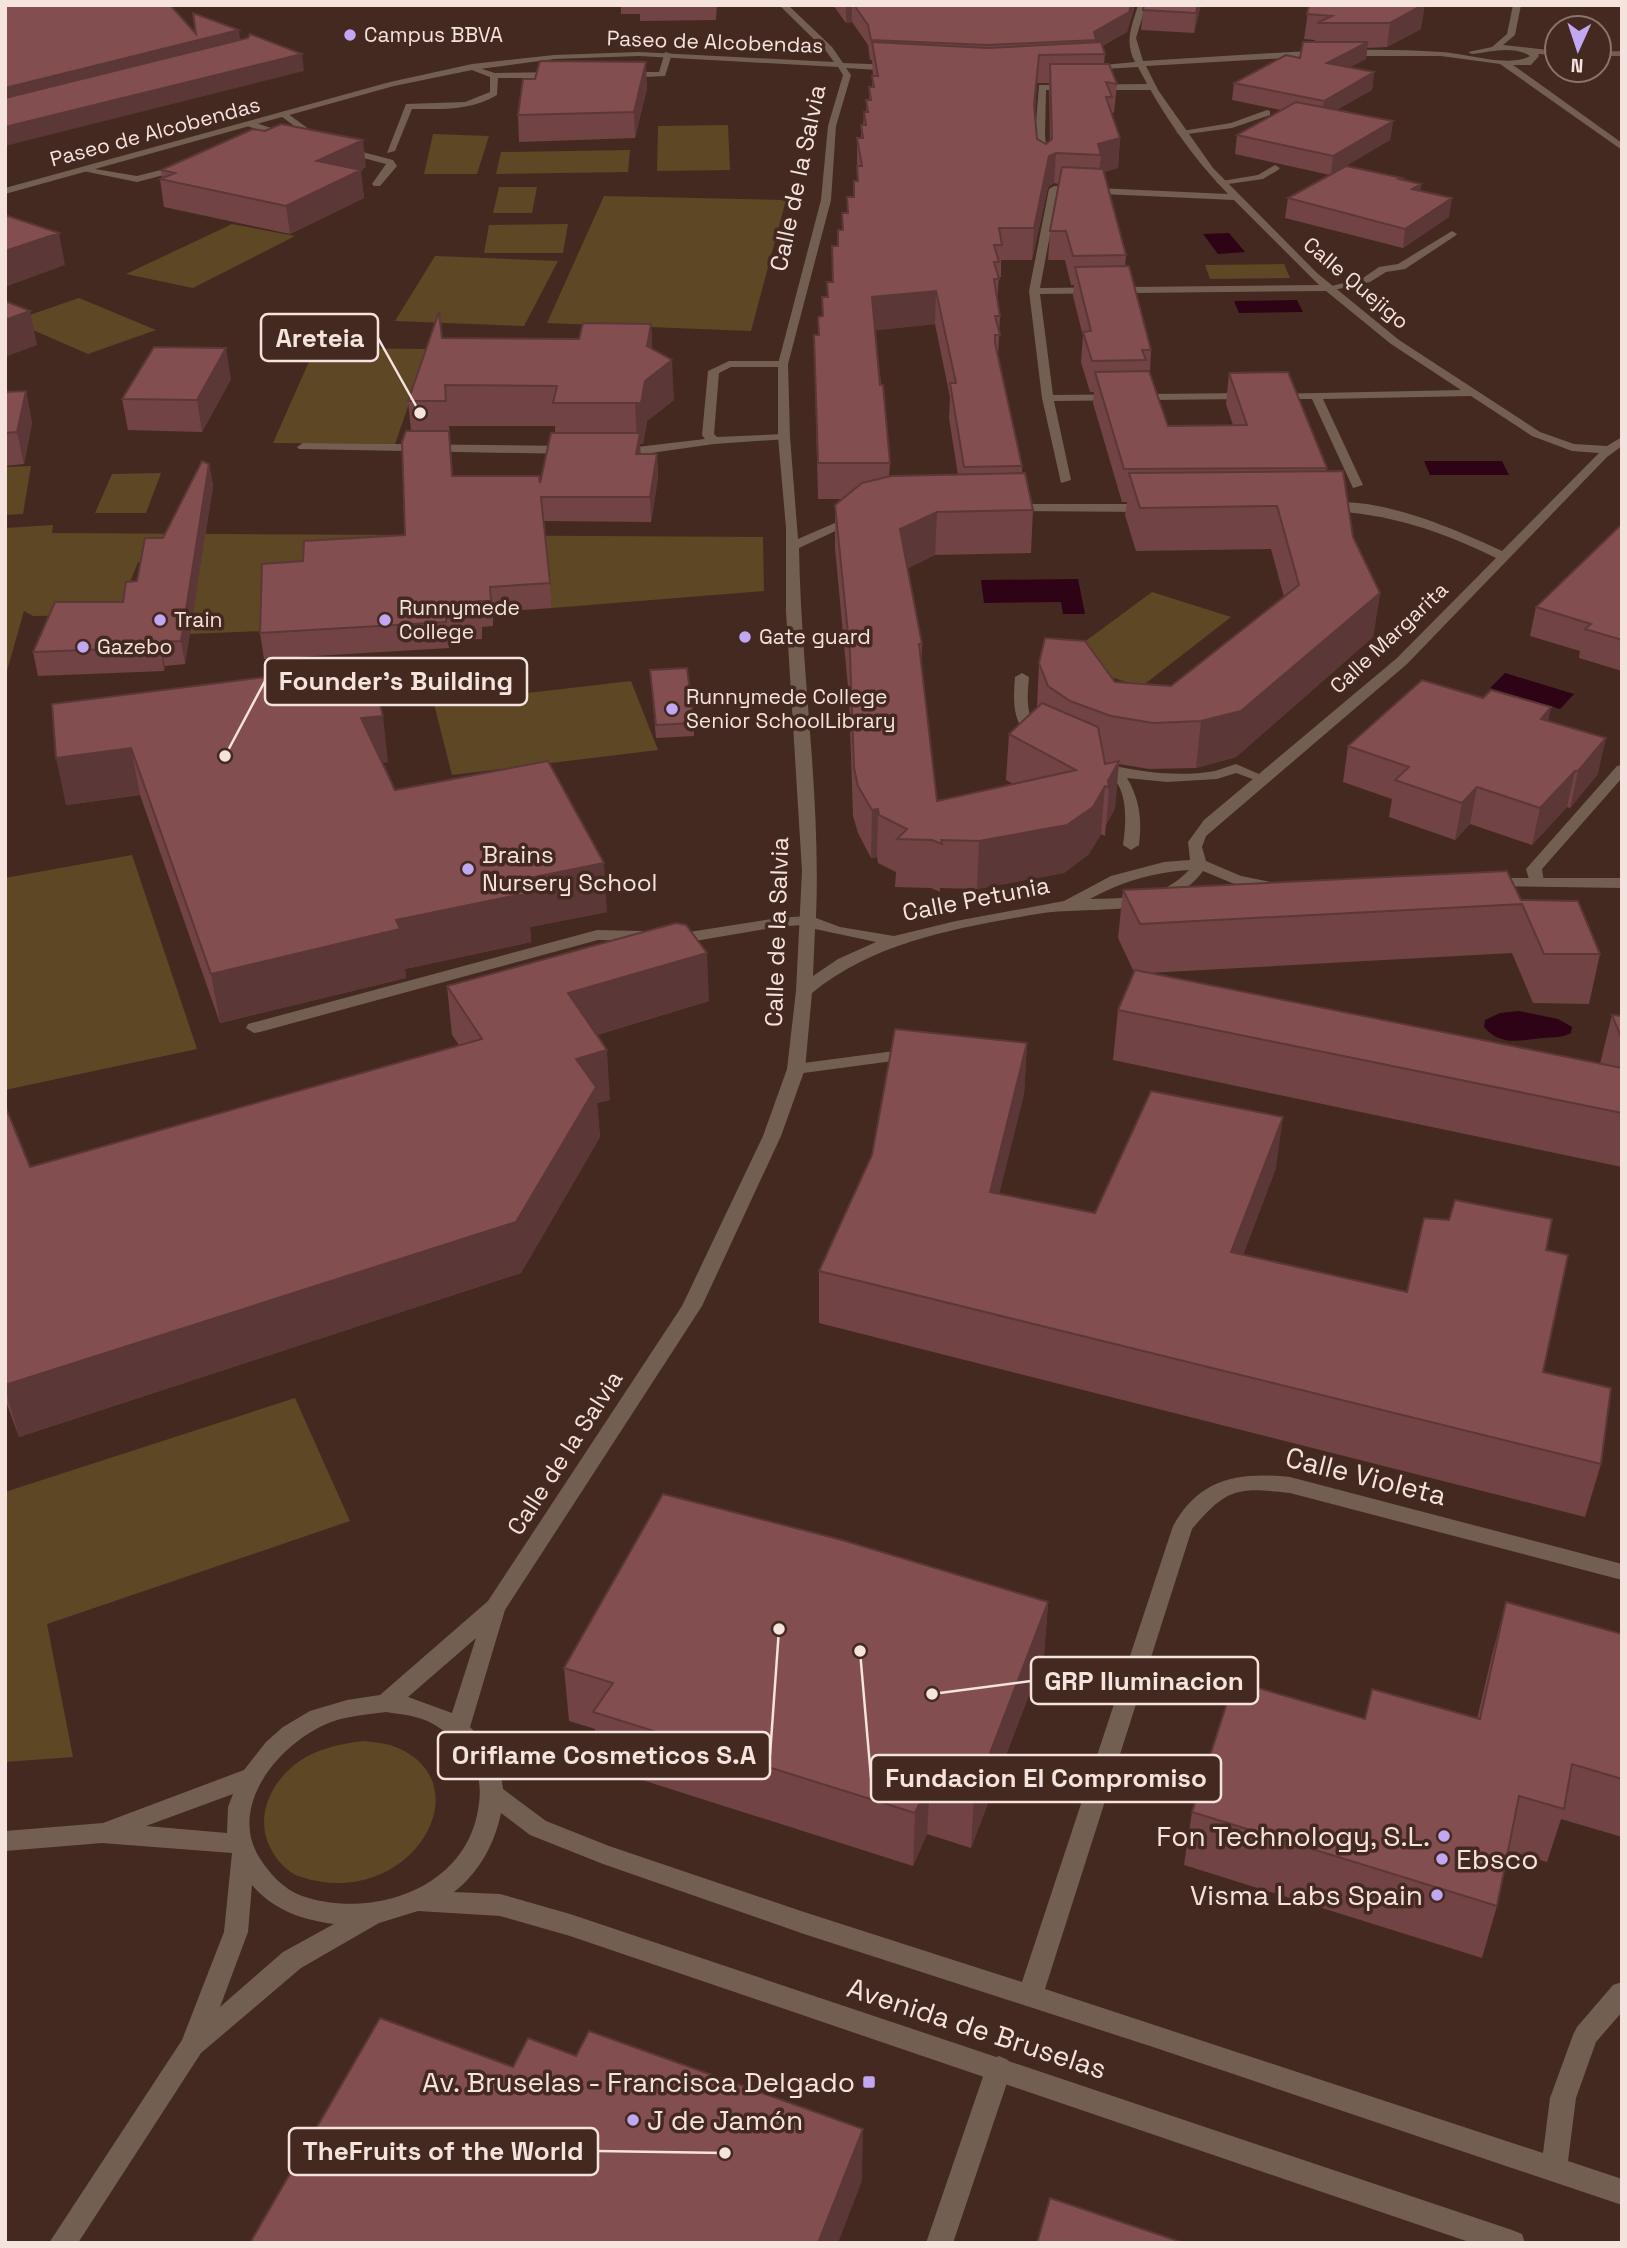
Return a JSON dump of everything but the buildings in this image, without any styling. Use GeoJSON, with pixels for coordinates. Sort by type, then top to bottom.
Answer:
{"type":"FeatureCollection","features":[{"type":"Feature","properties":{"kind":"street"},"geometry":{"type":"LineString","coordinates":[[783,5],[829,49],[838,65]]}},
{"type":"Feature","properties":{"kind":"street"},"geometry":{"type":"LineString","coordinates":[[1130,5],[1142,6]]}},
{"type":"Feature","properties":{"kind":"street"},"geometry":{"type":"LineString","coordinates":[[1486,55],[1511,35],[1517,5]]}},
{"type":"Feature","properties":{"kind":"street","name":"Calle Quejigo"},"geometry":{"type":"LineString","coordinates":[[1142,6],[1132,38],[1134,52],[1180,132],[1235,197],[1329,288],[1395,342],[1535,434],[1555,442],[1609,450]]}},
{"type":"Feature","properties":{"kind":"street"},"geometry":{"type":"LineString","coordinates":[[1511,35],[1527,54]]}},
{"type":"Feature","properties":{"kind":"street"},"geometry":{"type":"LineString","coordinates":[[1495,48],[1527,54],[1543,53]]}},
{"type":"Feature","properties":{"kind":"street"},"geometry":{"type":"LineString","coordinates":[[620,75],[662,74],[668,54]]}},
{"type":"Feature","properties":{"kind":"street","name":"Paseo de Alcobendas"},"geometry":{"type":"LineString","coordinates":[[5,191],[393,84],[472,67],[567,56],[668,54],[910,69]]}},
{"type":"Feature","properties":{"kind":"street"},"geometry":{"type":"LineString","coordinates":[[1073,67],[1278,54],[1486,55],[1526,77],[1622,147]]}},
{"type":"Feature","properties":{"kind":"street"},"geometry":{"type":"LineString","coordinates":[[1500,62],[1527,54]]}},
{"type":"Feature","properties":{"kind":"street"},"geometry":{"type":"LineString","coordinates":[[1526,77],[1524,70],[1527,54]]}},
{"type":"Feature","properties":{"kind":"street","name":"Calle de la Salvia"},"geometry":{"type":"LineString","coordinates":[[458,1728],[496,1607],[692,1306],[772,1136],[796,1069],[804,992],[810,872],[793,611],[783,364],[826,200],[832,126],[847,75],[838,65]]}},
{"type":"Feature","properties":{"kind":"street"},"geometry":{"type":"LineString","coordinates":[[472,67],[495,76],[564,75]]}},
{"type":"Feature","properties":{"kind":"street"},"geometry":{"type":"LineString","coordinates":[[390,151],[409,106],[457,104],[487,99],[494,93],[495,76]]}},
{"type":"Feature","properties":{"kind":"street"},"geometry":{"type":"LineString","coordinates":[[1043,169],[1040,135],[1042,87],[1153,87]]}},
{"type":"Feature","properties":{"kind":"street"},"geometry":{"type":"LineString","coordinates":[[1180,132],[1232,125],[1267,113]]}},
{"type":"Feature","properties":{"kind":"street"},"geometry":{"type":"LineString","coordinates":[[284,114],[325,145],[370,159],[390,162],[391,166],[377,184]]}},
{"type":"Feature","properties":{"kind":"street"},"geometry":{"type":"LineString","coordinates":[[250,124],[268,130],[279,140],[267,143]]}},
{"type":"Feature","properties":{"kind":"street"},"geometry":{"type":"LineString","coordinates":[[83,170],[137,179],[191,165]]}},
{"type":"Feature","properties":{"kind":"street"},"geometry":{"type":"LineString","coordinates":[[1221,182],[1260,177],[1275,168]]}},
{"type":"Feature","properties":{"kind":"street"},"geometry":{"type":"LineString","coordinates":[[1065,480],[1048,398],[1034,291],[1054,189],[1235,197]]}},
{"type":"Feature","properties":{"kind":"street"},"geometry":{"type":"LineString","coordinates":[[1034,291],[1329,288],[1366,280],[1383,269],[1401,267],[1452,234]]}},
{"type":"Feature","properties":{"kind":"street"},"geometry":{"type":"LineString","coordinates":[[714,441],[708,435],[714,371],[729,365],[783,364]]}},
{"type":"Feature","properties":{"kind":"street"},"geometry":{"type":"LineString","coordinates":[[1048,398],[1472,393]]}},
{"type":"Feature","properties":{"kind":"street"},"geometry":{"type":"LineString","coordinates":[[1316,396],[1357,485]]}},
{"type":"Feature","properties":{"kind":"street"},"geometry":{"type":"LineString","coordinates":[[610,450],[637,451],[714,441],[784,437]]}},
{"type":"Feature","properties":{"kind":"street","name":"Calle Margarita"},"geometry":{"type":"LineString","coordinates":[[1200,864],[1192,847],[1197,835],[1402,660],[1609,450],[1622,440]]}},
{"type":"Feature","properties":{"kind":"street"},"geometry":{"type":"LineString","coordinates":[[303,447],[582,450]]}},
{"type":"Feature","properties":{"kind":"street"},"geometry":{"type":"LineString","coordinates":[[1313,507],[1378,510],[1405,515],[1459,535],[1504,557]]}},
{"type":"Feature","properties":{"kind":"street"},"geometry":{"type":"LineString","coordinates":[[999,508],[1163,508]]}},
{"type":"Feature","properties":{"kind":"street"},"geometry":{"type":"LineString","coordinates":[[791,547],[830,528],[865,516]]}},
{"type":"Feature","properties":{"kind":"street"},"geometry":{"type":"LineString","coordinates":[[1022,677],[1020,701],[1027,729],[1049,745]]}},
{"type":"Feature","properties":{"kind":"street"},"geometry":{"type":"LineString","coordinates":[[1083,761],[1116,774],[1167,778],[1217,775],[1236,768],[1261,778]]}},
{"type":"Feature","properties":{"kind":"street"},"geometry":{"type":"LineString","coordinates":[[1536,883],[1534,869],[1545,854],[1622,769]]}},
{"type":"Feature","properties":{"kind":"street"},"geometry":{"type":"LineString","coordinates":[[1116,774],[1130,793],[1134,825],[1131,845]]}},
{"type":"Feature","properties":{"kind":"street","name":"Calle Petunia"},"geometry":{"type":"LineString","coordinates":[[1068,905],[1097,887],[1128,876],[1164,867],[1200,864],[1237,880],[1285,887]]}},
{"type":"Feature","properties":{"kind":"street","name":"Calle Petunia"},"geometry":{"type":"LineString","coordinates":[[804,992],[825,973],[862,952],[894,940],[981,920],[1068,905],[1155,898],[1182,886],[1194,875],[1200,864]]}},
{"type":"Feature","properties":{"kind":"street"},"geometry":{"type":"LineString","coordinates":[[1476,883],[1621,885]]}},
{"type":"Feature","properties":{"kind":"street"},"geometry":{"type":"LineString","coordinates":[[254,1028],[597,935],[614,933],[691,937],[768,923],[807,921]]}},
{"type":"Feature","properties":{"kind":"street","name":"Calle Petunia"},"geometry":{"type":"LineString","coordinates":[[807,921],[837,931],[894,940]]}},
{"type":"Feature","properties":{"kind":"street"},"geometry":{"type":"LineString","coordinates":[[796,1069],[902,1055]]}},
{"type":"Feature","properties":{"kind":"street","name":"Calle Violeta"},"geometry":{"type":"LineString","coordinates":[[1030,1997],[1183,1526],[1205,1500],[1223,1486],[1251,1480],[1290,1485],[1622,1572]]}},
{"type":"Feature","properties":{"kind":"street","name":"Calle de la Salvia"},"geometry":{"type":"LineString","coordinates":[[386,1703],[496,1607]]}},
{"type":"Feature","properties":{"kind":"street"},"geometry":{"type":"LineString","coordinates":[[62,2243],[192,2046],[236,1932],[242,1850],[237,1818],[249,1778],[274,1746],[310,1721],[351,1707],[386,1703],[424,1710],[458,1728],[485,1759],[493,1794],[489,1821],[471,1857],[453,1879],[417,1900],[372,1914],[292,1961],[192,2046]]}},
{"type":"Feature","properties":{"kind":"street"},"geometry":{"type":"LineString","coordinates":[[103,1833],[249,1778]]}},
{"type":"Feature","properties":{"kind":"street","name":"Avenida de Bruselas"},"geometry":{"type":"LineString","coordinates":[[493,1794],[538,1828],[603,1853],[1622,2192]]}},
{"type":"Feature","properties":{"kind":"street"},"geometry":{"type":"LineString","coordinates":[[5,1840],[103,1833],[180,1837],[242,1850],[278,1897],[316,1913],[372,1914]]}},
{"type":"Feature","properties":{"kind":"street","name":"Avenida de Bruselas"},"geometry":{"type":"LineString","coordinates":[[417,1900],[500,1905],[570,1924],[1512,2243]]}},
{"type":"Feature","properties":{"kind":"street"},"geometry":{"type":"LineString","coordinates":[[1554,2171],[1563,2098],[1586,2035],[1622,1993]]}},
{"type":"Feature","properties":{"kind":"street"},"geometry":{"type":"LineString","coordinates":[[939,2243],[999,2068]]}},
{"type":"Feature","properties":{"kind":"shaded area"},"geometry":{"type":"Polygon","coordinates":[[[728,125],[730,170],[657,171],[658,126],[728,125]]]}},
{"type":"Feature","properties":{"kind":"shaded area"},"geometry":{"type":"Polygon","coordinates":[[[433,134],[489,136],[477,174],[424,174],[433,134]]]}},
{"type":"Feature","properties":{"kind":"shaded area"},"geometry":{"type":"Polygon","coordinates":[[[630,150],[628,172],[496,174],[501,152],[630,150]]]}},
{"type":"Feature","properties":{"kind":"shaded area"},"geometry":{"type":"Polygon","coordinates":[[[499,187],[537,187],[532,213],[493,213],[499,187]]]}},
{"type":"Feature","properties":{"kind":"shaded area"},"geometry":{"type":"Polygon","coordinates":[[[604,196],[786,200],[751,331],[547,323],[604,196]]]}},
{"type":"Feature","properties":{"kind":"shaded area"},"geometry":{"type":"Polygon","coordinates":[[[232,224],[295,236],[193,288],[126,274],[232,224]]]}},
{"type":"Feature","properties":{"kind":"shaded area"},"geometry":{"type":"Polygon","coordinates":[[[568,224],[563,253],[484,253],[489,225],[568,224]]]}},
{"type":"Feature","properties":{"kind":"shaded area"},"geometry":{"type":"Polygon","coordinates":[[[1229,233],[1245,252],[1218,254],[1203,234],[1229,233]]]}},
{"type":"Feature","properties":{"kind":"shaded area"},"geometry":{"type":"Polygon","coordinates":[[[435,256],[558,261],[524,326],[395,321],[435,256]]]}},
{"type":"Feature","properties":{"kind":"shaded area"},"geometry":{"type":"Polygon","coordinates":[[[1284,264],[1290,278],[1210,279],[1205,265],[1284,264]]]}},
{"type":"Feature","properties":{"kind":"shaded area"},"geometry":{"type":"Polygon","coordinates":[[[79,298],[156,330],[88,354],[12,321],[79,298]]]}},
{"type":"Feature","properties":{"kind":"shaded area"},"geometry":{"type":"Polygon","coordinates":[[[1297,300],[1303,312],[1239,313],[1234,301],[1297,300]]]}},
{"type":"Feature","properties":{"kind":"shaded area"},"geometry":{"type":"Polygon","coordinates":[[[315,348],[428,349],[395,444],[273,443],[315,348]]]}},
{"type":"Feature","properties":{"kind":"shaded area"},"geometry":{"type":"Polygon","coordinates":[[[1424,461],[1502,461],[1509,475],[1430,475],[1424,461]]]}},
{"type":"Feature","properties":{"kind":"shaded area"},"geometry":{"type":"Polygon","coordinates":[[[31,466],[23,514],[5,515],[5,467],[31,466]]]}},
{"type":"Feature","properties":{"kind":"shaded area"},"geometry":{"type":"Polygon","coordinates":[[[161,473],[146,513],[95,513],[112,474],[161,473]]]}},
{"type":"Feature","properties":{"kind":"shaded area"},"geometry":{"type":"Polygon","coordinates":[[[53,525],[52,533],[763,537],[764,591],[552,608],[547,564],[265,631],[190,634],[201,559],[138,562],[117,615],[33,616],[24,611],[5,678],[5,528],[53,525]]]}},
{"type":"Feature","properties":{"kind":"shaded area"},"geometry":{"type":"Polygon","coordinates":[[[1078,579],[1085,614],[1063,614],[1061,602],[984,603],[981,580],[1078,579]]]}},
{"type":"Feature","properties":{"kind":"shaded area"},"geometry":{"type":"Polygon","coordinates":[[[1152,592],[1231,617],[1141,687],[1060,660],[1152,592]]]}},
{"type":"Feature","properties":{"kind":"shaded area"},"geometry":{"type":"Polygon","coordinates":[[[1505,673],[1574,694],[1560,709],[1490,688],[1505,673]]]}},
{"type":"Feature","properties":{"kind":"shaded area"},"geometry":{"type":"Polygon","coordinates":[[[631,681],[658,750],[452,775],[434,704],[631,681]]]}},
{"type":"Feature","properties":{"kind":"shaded area"},"geometry":{"type":"Polygon","coordinates":[[[132,855],[197,1049],[5,1090],[5,878],[132,855]]]}},
{"type":"Feature","properties":{"kind":"shaded area"},"geometry":{"type":"Polygon","coordinates":[[[1519,1011],[1558,1019],[1572,1027],[1571,1033],[1557,1037],[1511,1041],[1497,1037],[1484,1027],[1485,1020],[1500,1013],[1519,1011]]]}},
{"type":"Feature","properties":{"kind":"shaded area"},"geometry":{"type":"Polygon","coordinates":[[[295,1398],[350,1521],[47,1624],[73,1757],[5,1762],[5,1492],[295,1398]]]}},
{"type":"Feature","properties":{"kind":"shaded area"},"geometry":{"type":"Polygon","coordinates":[[[364,1741],[390,1745],[419,1762],[433,1785],[435,1811],[424,1837],[404,1860],[376,1876],[341,1883],[296,1875],[276,1858],[266,1835],[264,1821],[271,1794],[278,1782],[299,1761],[338,1745],[364,1741]]]}},
{"type":"Feature","properties":{"kind":"place","name":"Campus BBVA"},"geometry":{"type":"Point","coordinates":[350,35]}},
{"type":"Feature","properties":{"kind":"place","name":"Areteia"},"geometry":{"type":"Point","coordinates":[420,413]}},
{"type":"Feature","properties":{"kind":"place","name":"Train"},"geometry":{"type":"Point","coordinates":[160,620]}},
{"type":"Feature","properties":{"kind":"place","name":"Runnymede College"},"geometry":{"type":"Point","coordinates":[385,620]}},
{"type":"Feature","properties":{"kind":"place","name":"Gate guard"},"geometry":{"type":"Point","coordinates":[745,637]}},
{"type":"Feature","properties":{"kind":"place","name":"Gazebo"},"geometry":{"type":"Point","coordinates":[83,647]}},
{"type":"Feature","properties":{"kind":"place","name":"Runnymede College Senior SchoolLibrary"},"geometry":{"type":"Point","coordinates":[672,709]}},
{"type":"Feature","properties":{"kind":"place","name":"Founder's Building"},"geometry":{"type":"Point","coordinates":[225,756]}},
{"type":"Feature","properties":{"kind":"place","name":"Brains Nursery School"},"geometry":{"type":"Point","coordinates":[468,869]}},
{"type":"Feature","properties":{"kind":"place","name":"Oriflame Cosmeticos S.A"},"geometry":{"type":"Point","coordinates":[779,1629]}},
{"type":"Feature","properties":{"kind":"place","name":"Fundacion El Compromiso"},"geometry":{"type":"Point","coordinates":[860,1651]}},
{"type":"Feature","properties":{"kind":"place","name":"GRP Iluminacion"},"geometry":{"type":"Point","coordinates":[932,1694]}},
{"type":"Feature","properties":{"kind":"place","name":"Fon Technology, S.L."},"geometry":{"type":"Point","coordinates":[1444,1836]}},
{"type":"Feature","properties":{"kind":"place","name":"Ebsco"},"geometry":{"type":"Point","coordinates":[1442,1859]}},
{"type":"Feature","properties":{"kind":"place","name":"Visma Labs Spain"},"geometry":{"type":"Point","coordinates":[1437,1895]}},
{"type":"Feature","properties":{"kind":"place","name":"Av. Bruselas - Francisca Delgado"},"geometry":{"type":"Point","coordinates":[869,2082]}},
{"type":"Feature","properties":{"kind":"place","name":"J de Jamón"},"geometry":{"type":"Point","coordinates":[633,2120]}},
{"type":"Feature","properties":{"kind":"place","name":"TheFruits of the World"},"geometry":{"type":"Point","coordinates":[725,2153]}}]}
